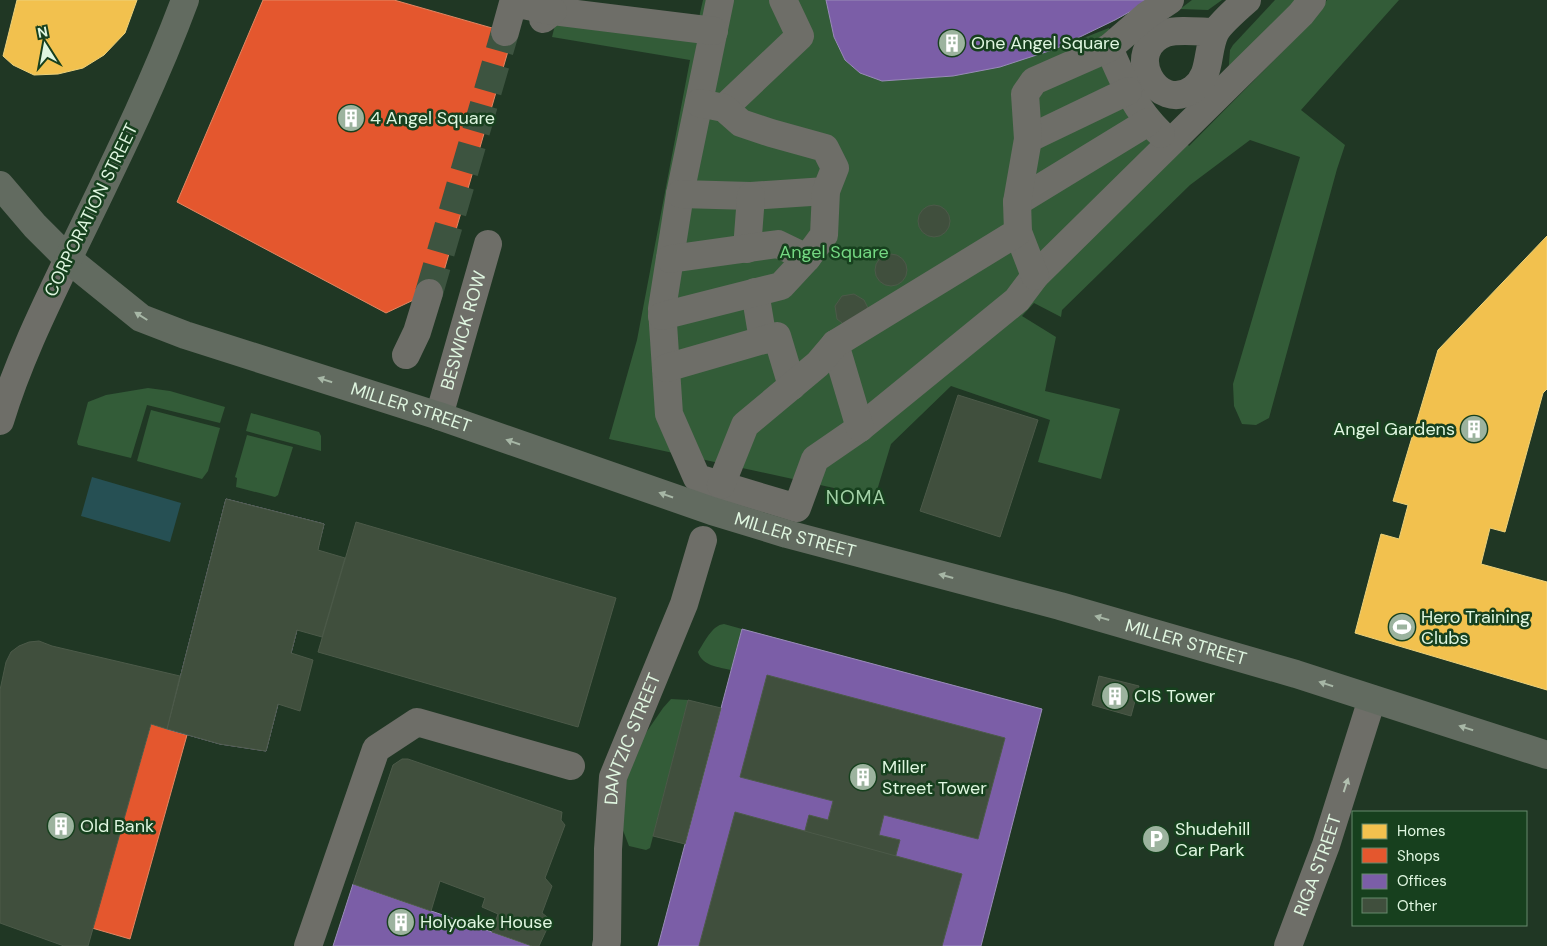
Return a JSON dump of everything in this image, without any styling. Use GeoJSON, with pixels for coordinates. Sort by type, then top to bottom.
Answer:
{"type":"FeatureCollection","features":[{"type":"Feature","properties":{"kind":"highway","name":"CORPORATION STREET"},"geometry":{"type":"LineString","coordinates":[[68,259],[145,98],[185,0]]}},
{"type":"Feature","properties":{"kind":"highway","name":"MILLER STREET"},"geometry":{"type":"LineString","coordinates":[[0,184],[35,226],[68,259],[142,318],[229,350],[439,416],[712,512],[787,534],[1070,608],[1296,674],[1547,755]]}},
{"type":"Feature","properties":{"kind":"street"},"geometry":{"type":"LineString","coordinates":[[720,0],[714,30],[711,105],[680,194],[662,309],[669,414],[709,482],[797,508],[815,459],[860,428],[1017,300],[1035,276],[1301,14],[1312,0]]}},
{"type":"Feature","properties":{"kind":"street"},"geometry":{"type":"LineString","coordinates":[[711,105],[800,36],[783,0]]}},
{"type":"Feature","properties":{"kind":"street"},"geometry":{"type":"LineString","coordinates":[[1035,276],[1018,232],[1018,202],[1028,139],[1025,94],[1034,80],[1109,48],[1146,16],[1170,0]]}},
{"type":"Feature","properties":{"kind":"street"},"geometry":{"type":"LineString","coordinates":[[1215,32],[1246,0]]}},
{"type":"Feature","properties":{"kind":"street"},"geometry":{"type":"LineString","coordinates":[[505,32],[513,3],[548,15],[714,30]]}},
{"type":"Feature","properties":{"kind":"street"},"geometry":{"type":"LineString","coordinates":[[1109,48],[1128,91],[1148,122],[1170,142]]}},
{"type":"Feature","properties":{"kind":"street"},"geometry":{"type":"LineString","coordinates":[[1028,139],[1128,91]]}},
{"type":"Feature","properties":{"kind":"street"},"geometry":{"type":"LineString","coordinates":[[662,316],[780,286],[808,258],[824,235],[826,191],[835,168],[825,148],[741,123],[711,105]]}},
{"type":"Feature","properties":{"kind":"street"},"geometry":{"type":"LineString","coordinates":[[1018,202],[1148,122]]}},
{"type":"Feature","properties":{"kind":"street"},"geometry":{"type":"LineString","coordinates":[[680,194],[751,196],[826,191]]}},
{"type":"Feature","properties":{"kind":"street"},"geometry":{"type":"LineString","coordinates":[[747,249],[751,196]]}},
{"type":"Feature","properties":{"kind":"street"},"geometry":{"type":"LineString","coordinates":[[709,482],[745,425],[818,364],[835,344],[1018,232]]}},
{"type":"Feature","properties":{"kind":"street","name":"BESWICK ROW"},"geometry":{"type":"LineString","coordinates":[[439,416],[488,244]]}},
{"type":"Feature","properties":{"kind":"street"},"geometry":{"type":"LineString","coordinates":[[670,259],[778,244],[808,258]]}},
{"type":"Feature","properties":{"kind":"street","name":"CORPORATION STREET"},"geometry":{"type":"LineString","coordinates":[[0,419],[28,342],[68,259]]}},
{"type":"Feature","properties":{"kind":"street"},"geometry":{"type":"LineString","coordinates":[[755,292],[763,340]]}},
{"type":"Feature","properties":{"kind":"street"},"geometry":{"type":"LineString","coordinates":[[406,355],[417,332],[428,293]]}},
{"type":"Feature","properties":{"kind":"street"},"geometry":{"type":"LineString","coordinates":[[666,368],[777,336],[792,386]]}},
{"type":"Feature","properties":{"kind":"street"},"geometry":{"type":"LineString","coordinates":[[835,344],[860,428]]}},
{"type":"Feature","properties":{"kind":"street","name":"DANTZIC STREET"},"geometry":{"type":"LineString","coordinates":[[614,944],[607,859],[606,775],[684,604],[702,540]]}},
{"type":"Feature","properties":{"kind":"street","name":"RIGA STREET"},"geometry":{"type":"LineString","coordinates":[[1288,946],[1326,845],[1372,699]]}},
{"type":"Feature","properties":{"kind":"street"},"geometry":{"type":"LineString","coordinates":[[308,946],[376,749],[417,722],[571,766]]}},
{"type":"Feature","properties":{"kind":"green space","name":"Angel Square"},"geometry":{"type":"Polygon","coordinates":[[[703,0],[826,0],[834,37],[845,60],[860,73],[882,81],[953,76],[1055,49],[1109,28],[1132,80],[1189,146],[1293,41],[1327,0],[1399,0],[1301,110],[1345,145],[1269,418],[1256,425],[1242,424],[1234,406],[1233,384],[1300,157],[1250,140],[1190,185],[1062,310],[1061,317],[1034,303],[1022,316],[1056,337],[1045,391],[1120,409],[1101,479],[1038,462],[1050,420],[951,386],[891,444],[875,497],[609,439],[637,340],[690,60],[552,37],[556,21],[694,39],[703,0]]]}},
{"type":"Feature","properties":{"kind":"green space"},"geometry":{"type":"Polygon","coordinates":[[[1192,0],[1222,0],[1208,10],[1180,9],[1192,0]]]}},
{"type":"Feature","properties":{"kind":"green space"},"geometry":{"type":"Polygon","coordinates":[[[1275,0],[1299,0],[1228,77],[1230,50],[1233,45],[1275,0]]]}},
{"type":"Feature","properties":{"kind":"green space"},"geometry":{"type":"Polygon","coordinates":[[[148,388],[170,391],[225,407],[220,423],[147,405],[131,458],[78,445],[77,442],[88,402],[106,395],[148,388]]]}},
{"type":"Feature","properties":{"kind":"green space"},"geometry":{"type":"Polygon","coordinates":[[[151,410],[220,428],[208,471],[202,479],[137,461],[151,410]]]}},
{"type":"Feature","properties":{"kind":"green space"},"geometry":{"type":"Polygon","coordinates":[[[251,413],[319,432],[321,436],[321,451],[246,431],[251,413]]]}},
{"type":"Feature","properties":{"kind":"green space"},"geometry":{"type":"Polygon","coordinates":[[[247,435],[293,447],[278,495],[275,497],[236,487],[237,478],[235,477],[247,435]]]}},
{"type":"Feature","properties":{"kind":"green space"},"geometry":{"type":"Polygon","coordinates":[[[724,624],[742,629],[731,670],[707,663],[700,657],[698,652],[712,631],[724,624]]]}},
{"type":"Feature","properties":{"kind":"green space"},"geometry":{"type":"Polygon","coordinates":[[[671,699],[688,700],[650,848],[646,850],[629,846],[619,820],[628,759],[671,699]]]}},
{"type":"Feature","properties":{"kind":"water"},"geometry":{"type":"Polygon","coordinates":[[[92,477],[181,503],[170,542],[81,516],[92,477]]]}},
{"type":"Feature","properties":{"kind":"building: Homes"},"geometry":{"type":"Polygon","coordinates":[[[17,0],[137,0],[125,33],[104,55],[83,68],[58,74],[34,75],[13,65],[3,56],[17,0]]]}},
{"type":"Feature","properties":{"kind":"building: Homes","name":"Angel Gardens"},"geometry":{"type":"Polygon","coordinates":[[[1547,236],[1547,389],[1543,393],[1505,532],[1490,528],[1481,564],[1547,582],[1547,690],[1355,633],[1381,534],[1399,539],[1408,505],[1393,501],[1438,350],[1547,236]]]}},
{"type":"Feature","properties":{"kind":"building: Shops","name":"4 Angel Square"},"geometry":{"type":"Polygon","coordinates":[[[263,0],[394,0],[513,34],[439,288],[386,313],[177,202],[263,0]]]}},
{"type":"Feature","properties":{"kind":"building: Shops"},"geometry":{"type":"Polygon","coordinates":[[[151,724],[187,735],[130,939],[92,928],[151,724]]]}},
{"type":"Feature","properties":{"kind":"building: Offices","name":"One Angel Square"},"geometry":{"type":"Polygon","coordinates":[[[826,0],[1151,0],[1055,49],[1000,67],[953,76],[882,81],[860,73],[845,60],[834,37],[826,0]]]}},
{"type":"Feature","properties":{"kind":"building: Offices"},"geometry":{"type":"Polygon","coordinates":[[[226,499],[324,524],[266,751],[220,744],[167,729],[226,499]]]}},
{"type":"Feature","properties":{"kind":"building: Offices","name":"Miller Street Tower"},"geometry":{"type":"Polygon","coordinates":[[[742,629],[1042,709],[981,946],[658,946],[742,629]]]}},
{"type":"Feature","properties":{"kind":"building: Offices","name":"Holyoake House"},"geometry":{"type":"Polygon","coordinates":[[[353,884],[492,932],[532,946],[333,946],[353,884]]]}},
{"type":"Feature","properties":{"kind":"building: Other"},"geometry":{"type":"Polygon","coordinates":[[[934,205],[940,206],[945,210],[949,215],[949,227],[945,232],[940,236],[934,237],[928,236],[923,232],[919,227],[918,221],[919,215],[923,210],[928,206],[934,205]]]}},
{"type":"Feature","properties":{"kind":"building: Other"},"geometry":{"type":"Polygon","coordinates":[[[891,254],[897,255],[902,259],[906,264],[906,276],[902,281],[897,285],[891,286],[885,285],[880,281],[876,276],[875,270],[876,264],[880,259],[885,255],[891,254]]]}},
{"type":"Feature","properties":{"kind":"building: Other"},"geometry":{"type":"Polygon","coordinates":[[[854,294],[864,300],[868,308],[846,326],[837,319],[835,306],[842,296],[854,294]]]}},
{"type":"Feature","properties":{"kind":"building: Other"},"geometry":{"type":"Polygon","coordinates":[[[958,395],[1038,420],[1000,537],[920,511],[958,395]]]}},
{"type":"Feature","properties":{"kind":"building: Other"},"geometry":{"type":"Polygon","coordinates":[[[226,499],[324,524],[318,550],[345,558],[322,637],[297,630],[291,653],[313,660],[300,711],[278,704],[266,751],[220,744],[167,729],[226,499]]]}},
{"type":"Feature","properties":{"kind":"building: Other"},"geometry":{"type":"Polygon","coordinates":[[[356,522],[616,598],[578,727],[318,652],[356,522]]]}},
{"type":"Feature","properties":{"kind":"building: Other","name":"Old Bank"},"geometry":{"type":"Polygon","coordinates":[[[39,641],[52,646],[180,676],[167,729],[151,724],[88,946],[64,946],[0,923],[0,690],[6,662],[11,652],[29,642],[39,641]]]}},
{"type":"Feature","properties":{"kind":"building: Other"},"geometry":{"type":"Polygon","coordinates":[[[767,675],[1005,738],[978,839],[884,815],[879,835],[900,840],[878,922],[788,896],[809,815],[828,820],[833,801],[740,777],[767,675]]]}},
{"type":"Feature","properties":{"kind":"building: Other","name":"CIS Tower"},"geometry":{"type":"Polygon","coordinates":[[[1099,676],[1139,686],[1131,716],[1092,705],[1099,676]]]}},
{"type":"Feature","properties":{"kind":"building: Other"},"geometry":{"type":"Polygon","coordinates":[[[688,700],[721,708],[685,844],[653,836],[688,700]]]}},
{"type":"Feature","properties":{"kind":"building: Other"},"geometry":{"type":"Polygon","coordinates":[[[402,759],[408,759],[562,812],[561,820],[565,825],[545,878],[552,886],[542,913],[551,920],[539,946],[532,946],[492,932],[498,914],[482,907],[485,898],[440,881],[431,911],[353,884],[393,765],[402,759]]]}},
{"type":"Feature","properties":{"kind":"building: Other"},"geometry":{"type":"Polygon","coordinates":[[[735,812],[962,874],[942,946],[699,946],[735,812]]]}},
{"type":"Feature","properties":{"kind":"tunnel"},"geometry":{"type":"LineString","coordinates":[[429,293],[505,32]]}},
{"type":"Feature","properties":{"kind":"place","name":"One Angel Square"},"geometry":{"type":"Point","coordinates":[952,43]}},
{"type":"Feature","properties":{"kind":"place","name":"4 Angel Square"},"geometry":{"type":"Point","coordinates":[351,118]}},
{"type":"Feature","properties":{"kind":"place","name":"Angel Gardens"},"geometry":{"type":"Point","coordinates":[1474,429]}},
{"type":"Feature","properties":{"kind":"place","name":"Hero Training Clubs"},"geometry":{"type":"Point","coordinates":[1402,627]}},
{"type":"Feature","properties":{"kind":"place","name":"CIS Tower"},"geometry":{"type":"Point","coordinates":[1115,696]}},
{"type":"Feature","properties":{"kind":"place","name":"Miller Street Tower"},"geometry":{"type":"Point","coordinates":[863,777]}},
{"type":"Feature","properties":{"kind":"place","name":"Old Bank"},"geometry":{"type":"Point","coordinates":[61,826]}},
{"type":"Feature","properties":{"kind":"place","name":"Shudehill Car Park"},"geometry":{"type":"Point","coordinates":[1156,839]}},
{"type":"Feature","properties":{"kind":"place","name":"Holyoake House"},"geometry":{"type":"Point","coordinates":[401,922]}},
{"type":"Feature","properties":{"kind":"district","name":"NOMA"},"geometry":{"type":"Point","coordinates":[856,497]}}]}
